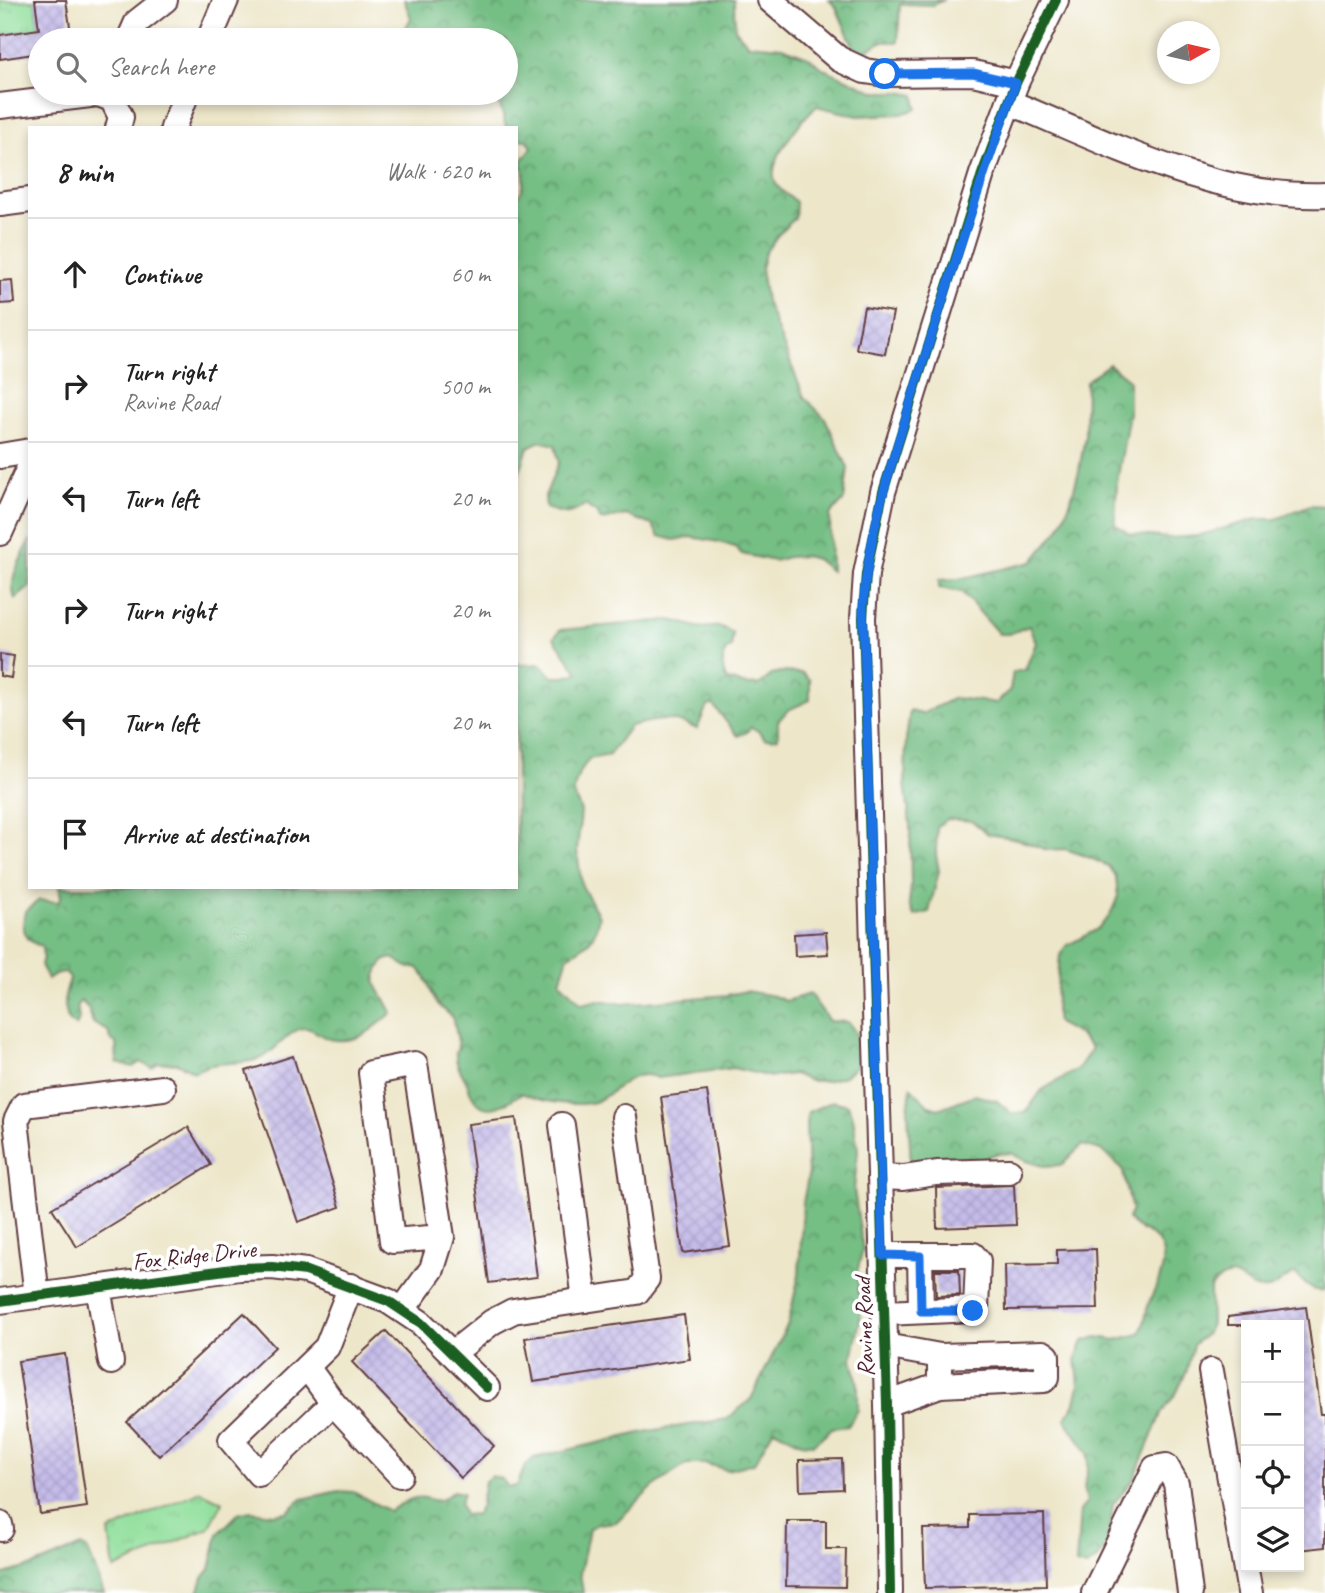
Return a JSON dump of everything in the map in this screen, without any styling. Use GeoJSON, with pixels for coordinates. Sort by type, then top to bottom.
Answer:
{"type":"FeatureCollection","features":[{"type":"Feature","properties":{"kind":"street"},"geometry":{"type":"LineString","coordinates":[[134,28],[137,22],[165,0]]}},
{"type":"Feature","properties":{"kind":"street"},"geometry":{"type":"LineString","coordinates":[[214,28],[226,0]]}},
{"type":"Feature","properties":{"kind":"street"},"geometry":{"type":"LineString","coordinates":[[770,0],[839,59],[865,71],[885,74],[973,73],[1175,169],[1227,186],[1282,194],[1325,195]]}},
{"type":"Feature","properties":{"kind":"street","name":"Ravine Road"},"geometry":{"type":"LineString","coordinates":[[890,1593],[883,1255],[863,618],[866,574],[883,492],[982,174],[1012,93],[1056,0]]}},
{"type":"Feature","properties":{"kind":"street"},"geometry":{"type":"LineString","coordinates":[[0,106],[28,103]]}},
{"type":"Feature","properties":{"kind":"street"},"geometry":{"type":"LineString","coordinates":[[115,105],[121,117],[119,126]]}},
{"type":"Feature","properties":{"kind":"street"},"geometry":{"type":"LineString","coordinates":[[173,126],[177,105]]}},
{"type":"Feature","properties":{"kind":"street"},"geometry":{"type":"LineString","coordinates":[[0,204],[28,200]]}},
{"type":"Feature","properties":{"kind":"street"},"geometry":{"type":"LineString","coordinates":[[0,456],[28,452]]}},
{"type":"Feature","properties":{"kind":"street"},"geometry":{"type":"LineString","coordinates":[[0,533],[28,470]]}},
{"type":"Feature","properties":{"kind":"street"},"geometry":{"type":"LineString","coordinates":[[403,1309],[432,1269],[442,1237],[415,1064],[371,1073],[392,1241],[442,1237]]}},
{"type":"Feature","properties":{"kind":"street"},"geometry":{"type":"LineString","coordinates":[[37,1296],[16,1121],[24,1105],[163,1088]]}},
{"type":"Feature","properties":{"kind":"street"},"geometry":{"type":"LineString","coordinates":[[453,1353],[492,1322],[513,1311],[638,1292],[647,1279],[624,1117]]}},
{"type":"Feature","properties":{"kind":"street"},"geometry":{"type":"LineString","coordinates":[[562,1125],[585,1300]]}},
{"type":"Feature","properties":{"kind":"street"},"geometry":{"type":"LineString","coordinates":[[880,1177],[1009,1171]]}},
{"type":"Feature","properties":{"kind":"street"},"geometry":{"type":"LineString","coordinates":[[883,1255],[973,1255],[978,1261],[976,1309],[884,1313]]}},
{"type":"Feature","properties":{"kind":"street"},"geometry":{"type":"LineString","coordinates":[[920,1256],[921,1311]]}},
{"type":"Feature","properties":{"kind":"street","name":"Fox Ridge Drive"},"geometry":{"type":"LineString","coordinates":[[0,1301],[215,1271],[272,1268],[306,1271],[351,1286],[403,1309],[453,1353],[487,1388]]}},
{"type":"Feature","properties":{"kind":"street"},"geometry":{"type":"LineString","coordinates":[[333,1403],[258,1474],[231,1440],[327,1347],[351,1286]]}},
{"type":"Feature","properties":{"kind":"street"},"geometry":{"type":"LineString","coordinates":[[98,1287],[111,1363]]}},
{"type":"Feature","properties":{"kind":"street"},"geometry":{"type":"LineString","coordinates":[[885,1346],[940,1356],[1044,1353],[1047,1356],[1047,1377],[1044,1380],[940,1385],[887,1404]]}},
{"type":"Feature","properties":{"kind":"street"},"geometry":{"type":"LineString","coordinates":[[940,1356],[940,1385]]}},
{"type":"Feature","properties":{"kind":"street"},"geometry":{"type":"LineString","coordinates":[[307,1367],[333,1403],[400,1475]]}},
{"type":"Feature","properties":{"kind":"street"},"geometry":{"type":"LineString","coordinates":[[1211,1371],[1250,1593]]}},
{"type":"Feature","properties":{"kind":"street"},"geometry":{"type":"LineString","coordinates":[[1094,1593],[1155,1468],[1167,1466],[1176,1483],[1190,1593]]}},
{"type":"Feature","properties":{"kind":"street"},"geometry":{"type":"LineString","coordinates":[[0,1524],[1,1529]]}},
{"type":"Feature","properties":{"kind":"green space"},"geometry":{"type":"Polygon","coordinates":[[[35,0],[39,28],[0,35],[0,1],[35,0]]]}},
{"type":"Feature","properties":{"kind":"green space"},"geometry":{"type":"Polygon","coordinates":[[[404,0],[734,0],[735,29],[748,44],[782,47],[808,57],[824,69],[876,92],[915,95],[917,109],[901,114],[858,116],[816,106],[786,142],[775,165],[776,184],[796,202],[795,218],[765,253],[761,268],[766,301],[804,397],[825,418],[848,468],[844,500],[830,515],[831,571],[816,559],[805,556],[774,561],[742,554],[735,547],[719,542],[691,537],[674,540],[659,536],[652,525],[626,515],[601,520],[598,514],[585,505],[566,513],[546,508],[545,496],[559,462],[555,445],[540,441],[528,447],[518,477],[518,196],[524,182],[521,162],[532,147],[527,140],[518,139],[518,126],[505,126],[499,105],[518,105],[518,28],[406,28],[411,18],[404,0]]]}},
{"type":"Feature","properties":{"kind":"green space"},"geometry":{"type":"Polygon","coordinates":[[[829,0],[944,0],[933,5],[900,4],[898,42],[881,42],[866,51],[854,48],[836,7],[829,0]]]}},
{"type":"Feature","properties":{"kind":"green space"},"geometry":{"type":"Polygon","coordinates":[[[1109,364],[1129,380],[1129,413],[1117,483],[1115,524],[1130,534],[1170,538],[1197,536],[1257,519],[1276,519],[1310,505],[1325,506],[1325,1290],[1312,1288],[1296,1274],[1268,1289],[1251,1286],[1234,1276],[1220,1279],[1210,1288],[1211,1324],[1206,1334],[1193,1345],[1187,1370],[1177,1392],[1161,1414],[1133,1481],[1113,1504],[1109,1543],[1087,1567],[1076,1564],[1080,1511],[1087,1502],[1084,1487],[1088,1453],[1065,1419],[1075,1403],[1079,1385],[1076,1359],[1083,1341],[1097,1337],[1116,1340],[1139,1334],[1161,1275],[1162,1251],[1154,1237],[1130,1222],[1128,1218],[1132,1210],[1122,1168],[1101,1150],[1082,1145],[1062,1165],[1043,1166],[1011,1153],[995,1154],[981,1160],[947,1156],[930,1164],[911,1167],[908,1110],[911,1088],[929,1106],[938,1109],[975,1095],[997,1101],[1011,1113],[1025,1113],[1042,1090],[1078,1069],[1092,1048],[1078,1034],[1057,1023],[1055,1009],[1060,955],[1066,946],[1096,930],[1109,917],[1118,897],[1116,877],[1108,866],[1086,856],[1065,849],[1047,850],[1017,839],[988,834],[972,821],[948,819],[937,826],[936,855],[939,871],[929,912],[914,916],[909,904],[910,824],[905,783],[910,711],[922,714],[954,698],[997,703],[1010,690],[1013,672],[1025,670],[1036,643],[1029,626],[1009,634],[999,634],[962,592],[939,588],[939,580],[959,579],[1032,562],[1059,529],[1079,471],[1085,436],[1086,381],[1109,364]]]}},
{"type":"Feature","properties":{"kind":"green space"},"geometry":{"type":"Polygon","coordinates":[[[28,544],[28,589],[15,599],[13,583],[28,544]]]}},
{"type":"Feature","properties":{"kind":"green space"},"geometry":{"type":"Polygon","coordinates":[[[669,620],[704,628],[721,627],[733,633],[731,648],[726,650],[723,661],[727,680],[747,685],[760,684],[780,672],[802,673],[810,680],[810,700],[788,710],[778,721],[778,738],[765,739],[751,727],[738,736],[712,704],[706,708],[697,729],[671,720],[630,726],[609,755],[589,759],[579,773],[573,792],[581,811],[577,851],[582,886],[599,916],[590,940],[568,956],[560,982],[582,1004],[599,1000],[623,1004],[746,991],[786,1001],[810,994],[829,1021],[848,1022],[856,1033],[858,1064],[845,1076],[826,1081],[810,1081],[794,1074],[771,1077],[733,1068],[658,1078],[648,1075],[624,1082],[594,1102],[557,1103],[522,1093],[498,1106],[484,1107],[473,1097],[457,1065],[458,1043],[453,1019],[438,1004],[417,967],[409,968],[393,958],[385,960],[376,976],[377,988],[392,1013],[378,1025],[349,1040],[327,1038],[301,1028],[262,1058],[254,1061],[211,1065],[195,1072],[177,1063],[158,1063],[152,1068],[140,1062],[133,1067],[117,1063],[116,1043],[110,1039],[108,1031],[93,1023],[88,1008],[81,1001],[77,1005],[79,1019],[76,1026],[68,1021],[64,1000],[70,978],[64,972],[55,974],[48,980],[41,965],[42,946],[28,938],[23,924],[25,912],[39,900],[58,902],[61,897],[59,889],[518,889],[518,663],[540,664],[553,677],[578,673],[554,638],[560,630],[669,620]]]}},
{"type":"Feature","properties":{"kind":"green space"},"geometry":{"type":"Polygon","coordinates":[[[833,1101],[848,1105],[853,1117],[858,1150],[854,1190],[863,1250],[857,1272],[861,1315],[852,1359],[858,1384],[858,1410],[848,1426],[832,1428],[814,1444],[801,1443],[774,1429],[754,1463],[727,1470],[707,1464],[687,1464],[653,1487],[616,1522],[598,1524],[589,1529],[580,1573],[583,1593],[198,1593],[203,1578],[210,1569],[218,1534],[238,1514],[251,1511],[274,1514],[287,1512],[302,1499],[338,1491],[353,1492],[389,1511],[421,1497],[441,1500],[453,1491],[463,1493],[460,1504],[464,1515],[476,1514],[480,1508],[485,1481],[492,1476],[502,1479],[508,1487],[517,1486],[525,1466],[534,1458],[649,1431],[727,1419],[751,1399],[788,1324],[799,1275],[803,1203],[808,1176],[808,1112],[833,1101]]]}},
{"type":"Feature","properties":{"kind":"green space"},"geometry":{"type":"Polygon","coordinates":[[[200,1491],[223,1502],[209,1528],[114,1569],[109,1531],[200,1491]]]}},
{"type":"Feature","properties":{"kind":"green space"},"geometry":{"type":"Polygon","coordinates":[[[81,1546],[88,1550],[104,1593],[0,1593],[0,1575],[33,1566],[81,1546]]]}},
{"type":"Feature","properties":{"kind":"building"},"geometry":{"type":"Polygon","coordinates":[[[35,0],[66,0],[70,28],[39,28],[35,0]]]}},
{"type":"Feature","properties":{"kind":"building"},"geometry":{"type":"Polygon","coordinates":[[[28,31],[28,55],[0,59],[0,35],[28,31]]]}},
{"type":"Feature","properties":{"kind":"building"},"geometry":{"type":"Polygon","coordinates":[[[12,280],[14,303],[0,304],[0,281],[12,280]]]}},
{"type":"Feature","properties":{"kind":"building"},"geometry":{"type":"Polygon","coordinates":[[[864,307],[893,312],[885,354],[856,349],[864,307]]]}},
{"type":"Feature","properties":{"kind":"building"},"geometry":{"type":"Polygon","coordinates":[[[0,654],[14,656],[11,678],[0,676],[0,654]]]}},
{"type":"Feature","properties":{"kind":"building"},"geometry":{"type":"Polygon","coordinates":[[[826,932],[828,954],[795,956],[794,934],[826,932]]]}},
{"type":"Feature","properties":{"kind":"building"},"geometry":{"type":"Polygon","coordinates":[[[293,1056],[340,1207],[298,1222],[246,1071],[293,1056]]]}},
{"type":"Feature","properties":{"kind":"building"},"geometry":{"type":"Polygon","coordinates":[[[707,1091],[730,1246],[683,1253],[661,1097],[707,1091]]]}},
{"type":"Feature","properties":{"kind":"building"},"geometry":{"type":"Polygon","coordinates":[[[516,1118],[537,1277],[489,1283],[468,1124],[516,1118]]]}},
{"type":"Feature","properties":{"kind":"building"},"geometry":{"type":"Polygon","coordinates":[[[188,1127],[211,1165],[77,1247],[52,1208],[188,1127]]]}},
{"type":"Feature","properties":{"kind":"building"},"geometry":{"type":"Polygon","coordinates":[[[1014,1185],[1016,1225],[937,1228],[936,1188],[1014,1185]]]}},
{"type":"Feature","properties":{"kind":"building"},"geometry":{"type":"Polygon","coordinates":[[[1096,1249],[1098,1309],[1006,1310],[1005,1265],[1057,1264],[1057,1250],[1096,1249]]]}},
{"type":"Feature","properties":{"kind":"building"},"geometry":{"type":"Polygon","coordinates":[[[935,1270],[959,1270],[960,1295],[936,1296],[935,1270]]]}},
{"type":"Feature","properties":{"kind":"building"},"geometry":{"type":"Polygon","coordinates":[[[1306,1307],[1321,1414],[1325,1414],[1325,1547],[1304,1549],[1304,1320],[1241,1320],[1241,1325],[1228,1325],[1228,1317],[1306,1307]]]}},
{"type":"Feature","properties":{"kind":"building"},"geometry":{"type":"Polygon","coordinates":[[[244,1313],[275,1347],[159,1456],[127,1422],[244,1313]]]}},
{"type":"Feature","properties":{"kind":"building"},"geometry":{"type":"Polygon","coordinates":[[[684,1315],[690,1359],[533,1382],[525,1338],[684,1315]]]}},
{"type":"Feature","properties":{"kind":"building"},"geometry":{"type":"Polygon","coordinates":[[[386,1331],[494,1446],[461,1478],[352,1362],[386,1331]]]}},
{"type":"Feature","properties":{"kind":"building"},"geometry":{"type":"Polygon","coordinates":[[[65,1354],[87,1507],[40,1514],[18,1361],[65,1354]]]}},
{"type":"Feature","properties":{"kind":"building"},"geometry":{"type":"Polygon","coordinates":[[[842,1459],[843,1489],[800,1491],[799,1460],[842,1459]]]}},
{"type":"Feature","properties":{"kind":"building"},"geometry":{"type":"Polygon","coordinates":[[[1044,1514],[1046,1585],[925,1588],[923,1529],[970,1528],[970,1515],[1044,1514]]]}},
{"type":"Feature","properties":{"kind":"building"},"geometry":{"type":"Polygon","coordinates":[[[787,1521],[826,1521],[826,1549],[846,1549],[845,1587],[786,1586],[787,1521]]]}},
{"type":"Feature","properties":{"kind":"cycle path"},"geometry":{"type":"LineString","coordinates":[[890,1593],[887,1404],[863,618],[866,574],[883,492],[982,174],[1016,83],[1056,0]]}},
{"type":"Feature","properties":{"kind":"cycle path"},"geometry":{"type":"LineString","coordinates":[[0,1301],[240,1268],[272,1267],[306,1271],[388,1301],[421,1323],[487,1388]]}},
{"type":"Feature","properties":{"kind":"route"},"geometry":{"type":"LineString","coordinates":[[885,74],[973,73],[1016,83],[982,174],[883,492],[870,549],[863,606],[883,1255],[920,1256],[921,1311],[973,1311]]}}]}
